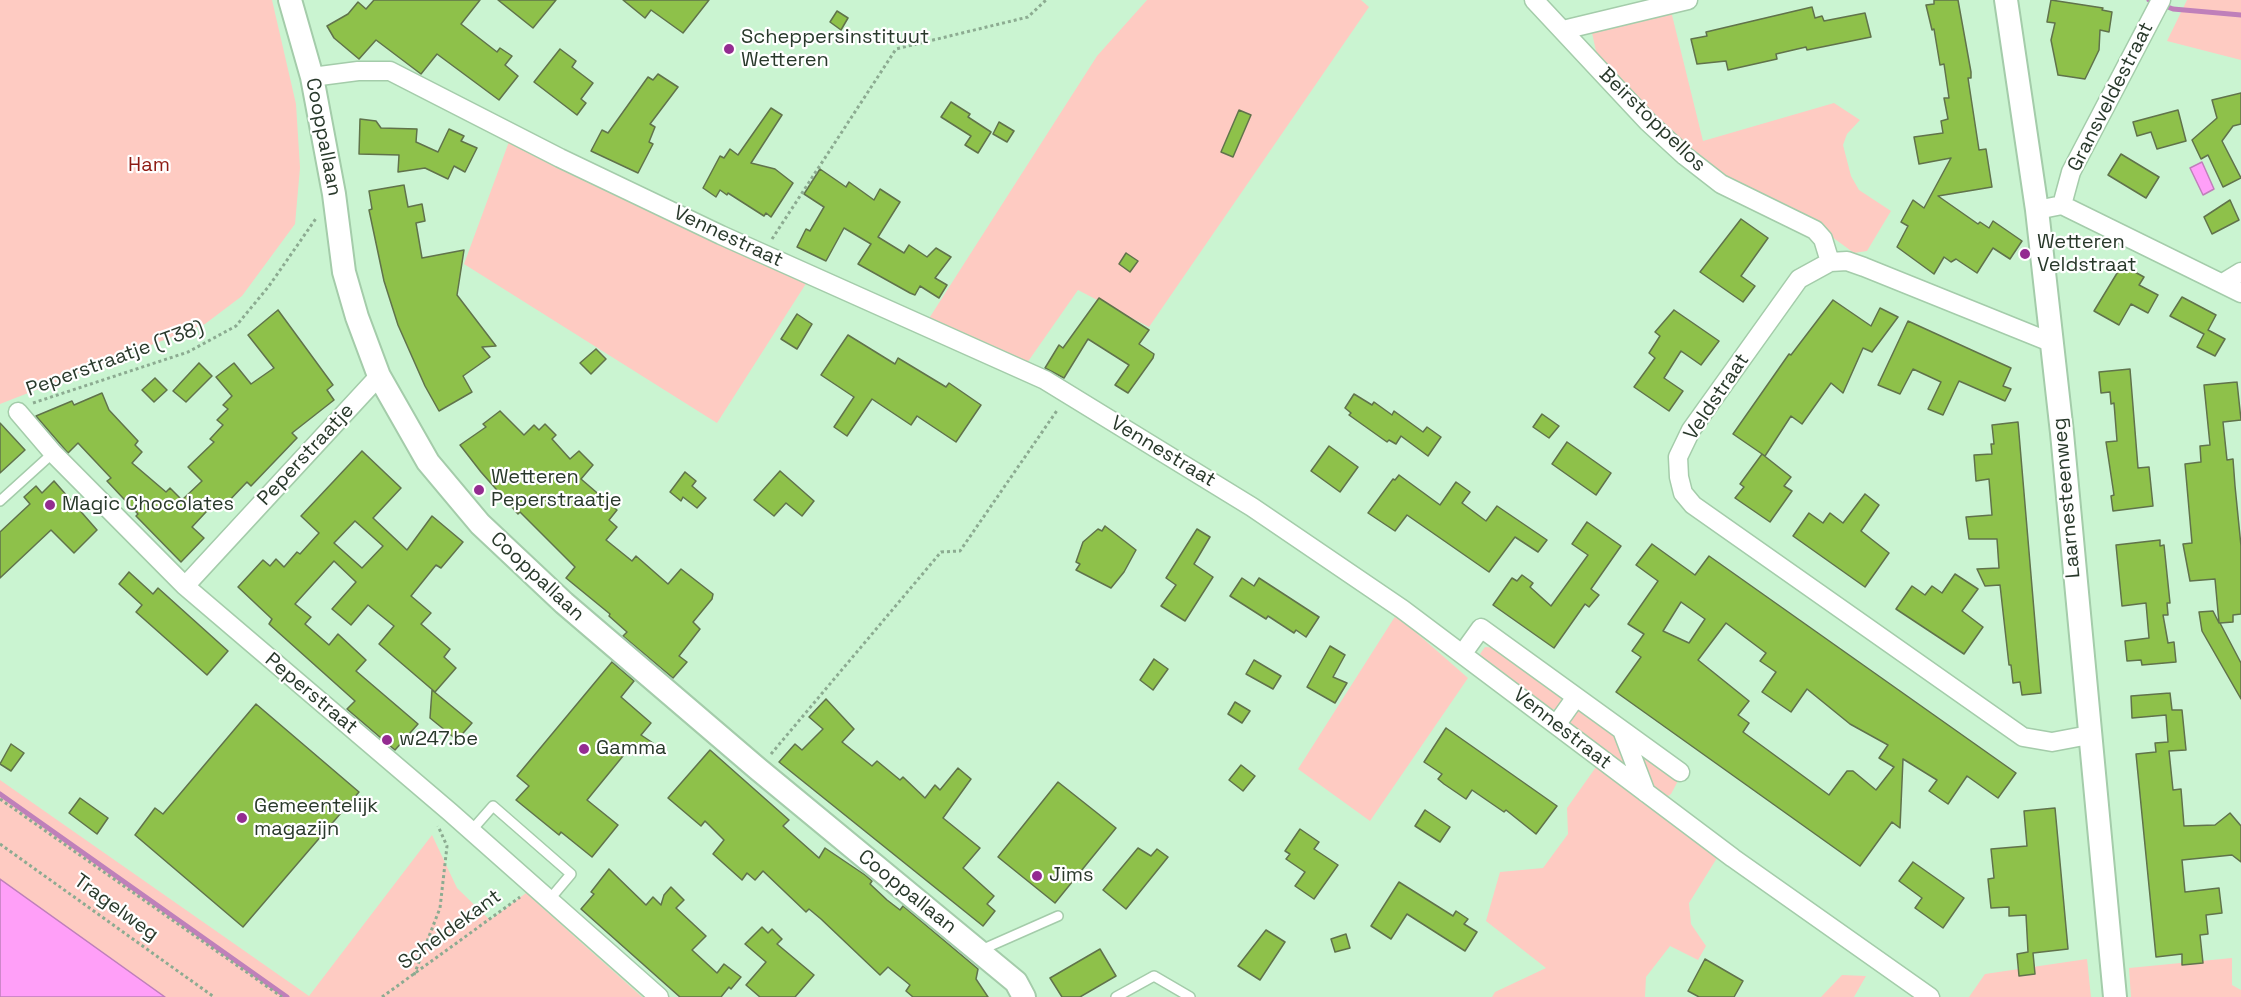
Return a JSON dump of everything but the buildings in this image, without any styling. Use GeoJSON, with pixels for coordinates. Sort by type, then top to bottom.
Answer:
{"type":"FeatureCollection","features":[{"type":"Feature","properties":{"kind":"street","name":"Cooppallaan"},"geometry":{"type":"LineString","coordinates":[[290,0],[312,77],[334,194],[344,272],[379,376],[428,462],[480,524],[564,603],[758,769],[1016,981],[1024,997]]}},
{"type":"Feature","properties":{"kind":"street","name":"Beirstoppellos"},"geometry":{"type":"LineString","coordinates":[[1534,0],[1648,122],[1685,156],[1721,184],[1815,230],[1823,239],[1830,262]]}},
{"type":"Feature","properties":{"kind":"street"},"geometry":{"type":"LineString","coordinates":[[1563,30],[1688,0]]}},
{"type":"Feature","properties":{"kind":"street","name":"Laarnesteenweg"},"geometry":{"type":"LineString","coordinates":[[2006,0],[2037,210],[2062,433],[2115,997]]}},
{"type":"Feature","properties":{"kind":"street","name":"Gransveldestraat"},"geometry":{"type":"LineString","coordinates":[[2062,205],[2071,172],[2157,7]]}},
{"type":"Feature","properties":{"kind":"street","name":"Vennestraat"},"geometry":{"type":"LineString","coordinates":[[312,77],[358,71],[390,71],[560,158],[762,253],[1044,380],[1292,533],[1464,653],[1646,794],[1800,907],[1930,997]]}},
{"type":"Feature","properties":{"kind":"street"},"geometry":{"type":"LineString","coordinates":[[2037,210],[2062,205],[2241,293]]}},
{"type":"Feature","properties":{"kind":"street"},"geometry":{"type":"LineString","coordinates":[[1830,262],[1847,261],[1864,267],[2050,342]]}},
{"type":"Feature","properties":{"kind":"street","name":"Veldstraat"},"geometry":{"type":"LineString","coordinates":[[1830,262],[1799,279],[1691,430],[1678,457],[1683,493],[1693,505],[2023,737],[2052,742],[2090,735]]}},
{"type":"Feature","properties":{"kind":"street"},"geometry":{"type":"LineString","coordinates":[[2223,283],[2241,272]]}},
{"type":"Feature","properties":{"kind":"street","name":"Peperstraatje"},"geometry":{"type":"LineString","coordinates":[[185,586],[379,376]]}},
{"type":"Feature","properties":{"kind":"street","name":"Peperstraat"},"geometry":{"type":"LineString","coordinates":[[18,412],[53,453],[185,586],[471,831],[659,997]]}},
{"type":"Feature","properties":{"kind":"street"},"geometry":{"type":"LineString","coordinates":[[1464,653],[1481,628],[1680,772]]}},
{"type":"Feature","properties":{"kind":"street"},"geometry":{"type":"LineString","coordinates":[[1556,725],[1576,697]]}},
{"type":"Feature","properties":{"kind":"street"},"geometry":{"type":"LineString","coordinates":[[1622,730],[1646,794]]}},
{"type":"Feature","properties":{"kind":"lane"},"geometry":{"type":"LineString","coordinates":[[0,501],[53,453]]}},
{"type":"Feature","properties":{"kind":"lane"},"geometry":{"type":"LineString","coordinates":[[471,831],[493,806],[571,874],[549,900]]}},
{"type":"Feature","properties":{"kind":"lane"},"geometry":{"type":"LineString","coordinates":[[979,951],[1058,916]]}},
{"type":"Feature","properties":{"kind":"lane"},"geometry":{"type":"LineString","coordinates":[[1116,997],[1154,976],[1190,997]]}},
{"type":"Feature","properties":{"kind":"path"},"geometry":{"type":"LineString","coordinates":[[762,253],[896,49],[1028,17],[1046,0]]}},
{"type":"Feature","properties":{"kind":"path","name":"Peperstraatje (T38)"},"geometry":{"type":"LineString","coordinates":[[18,412],[38,400],[188,352],[236,326],[269,286],[334,194]]}},
{"type":"Feature","properties":{"kind":"path"},"geometry":{"type":"LineString","coordinates":[[758,769],[941,552],[960,551],[1068,395]]}},
{"type":"Feature","properties":{"kind":"path"},"geometry":{"type":"LineString","coordinates":[[0,799],[282,997]]}},
{"type":"Feature","properties":{"kind":"path"},"geometry":{"type":"LineString","coordinates":[[414,975],[440,908],[447,846],[434,817]]}},
{"type":"Feature","properties":{"kind":"path","name":"Tragelweg"},"geometry":{"type":"LineString","coordinates":[[0,844],[214,997]]}},
{"type":"Feature","properties":{"kind":"path","name":"Scheldekant"},"geometry":{"type":"LineString","coordinates":[[382,997],[490,921],[532,885]]}},
{"type":"Feature","properties":{"kind":"green space","name":"Ham"},"geometry":{"type":"Polygon","coordinates":[[[0,0],[272,0],[296,104],[300,168],[295,224],[242,296],[205,324],[0,404],[0,0]]]}},
{"type":"Feature","properties":{"kind":"green space"},"geometry":{"type":"Polygon","coordinates":[[[1147,0],[1361,0],[1369,7],[1149,327],[1078,290],[1027,363],[928,320],[1097,56],[1147,0]]]}},
{"type":"Feature","properties":{"kind":"green space"},"geometry":{"type":"Polygon","coordinates":[[[2187,0],[2241,0],[2241,60],[2167,41],[2187,0]]]}},
{"type":"Feature","properties":{"kind":"green space"},"geometry":{"type":"Polygon","coordinates":[[[1671,11],[1703,141],[1834,103],[1860,120],[1847,134],[1843,145],[1851,176],[1859,190],[1891,211],[1867,251],[1854,253],[1828,234],[1728,179],[1677,141],[1658,118],[1598,60],[1592,33],[1671,11]]]}},
{"type":"Feature","properties":{"kind":"green space"},"geometry":{"type":"Polygon","coordinates":[[[510,139],[807,282],[717,423],[464,264],[510,139]]]}},
{"type":"Feature","properties":{"kind":"green space"},"geometry":{"type":"Polygon","coordinates":[[[1396,615],[1468,678],[1370,821],[1298,769],[1396,615]]]}},
{"type":"Feature","properties":{"kind":"green space"},"geometry":{"type":"Polygon","coordinates":[[[1485,647],[1497,648],[1559,694],[1562,703],[1558,708],[1550,710],[1490,668],[1480,654],[1485,647]]]}},
{"type":"Feature","properties":{"kind":"green space"},"geometry":{"type":"Polygon","coordinates":[[[1578,711],[1584,711],[1620,737],[1636,781],[1570,727],[1569,720],[1578,711]]]}},
{"type":"Feature","properties":{"kind":"green space"},"geometry":{"type":"Polygon","coordinates":[[[1632,745],[1679,779],[1671,794],[1663,799],[1649,787],[1632,745]]]}},
{"type":"Feature","properties":{"kind":"green space"},"geometry":{"type":"Polygon","coordinates":[[[1596,767],[1717,858],[1689,903],[1691,924],[1706,946],[1698,960],[1670,946],[1646,977],[1645,997],[1492,997],[1495,992],[1546,968],[1486,921],[1500,872],[1543,868],[1568,834],[1567,808],[1596,767]]]}},
{"type":"Feature","properties":{"kind":"green space"},"geometry":{"type":"Polygon","coordinates":[[[0,780],[309,996],[432,835],[457,888],[490,920],[526,893],[642,997],[165,997],[0,879],[0,780]]]}},
{"type":"Feature","properties":{"kind":"green space"},"geometry":{"type":"Polygon","coordinates":[[[2232,958],[2232,985],[2241,990],[2241,997],[2131,997],[2129,968],[2232,958]]]}},
{"type":"Feature","properties":{"kind":"green space"},"geometry":{"type":"Polygon","coordinates":[[[2087,959],[2091,997],[1969,997],[1985,974],[2087,959]]]}},
{"type":"Feature","properties":{"kind":"green space"},"geometry":{"type":"Polygon","coordinates":[[[1842,975],[1866,976],[1854,997],[1821,997],[1842,975]]]}},
{"type":"Feature","properties":{"kind":"shaded area"},"geometry":{"type":"Polygon","coordinates":[[[2202,162],[2214,189],[2203,195],[2190,168],[2202,162]]]}},
{"type":"Feature","properties":{"kind":"shaded area"},"geometry":{"type":"Polygon","coordinates":[[[0,879],[165,997],[0,997],[0,879]]]}},
{"type":"Feature","properties":{"kind":"waterway"},"geometry":{"type":"LineString","coordinates":[[2149,0],[2173,9],[2241,15]]}},
{"type":"Feature","properties":{"kind":"waterway"},"geometry":{"type":"LineString","coordinates":[[0,794],[287,997]]}},
{"type":"Feature","properties":{"kind":"place","name":"Scheppersinstituut Wetteren"},"geometry":{"type":"Point","coordinates":[729,49]}},
{"type":"Feature","properties":{"kind":"place","name":"Wetteren Veldstraat"},"geometry":{"type":"Point","coordinates":[2025,254]}},
{"type":"Feature","properties":{"kind":"place","name":"Wetteren Peperstraatje"},"geometry":{"type":"Point","coordinates":[479,490]}},
{"type":"Feature","properties":{"kind":"place","name":"Magic Chocolates"},"geometry":{"type":"Point","coordinates":[50,505]}},
{"type":"Feature","properties":{"kind":"place","name":"w247.be"},"geometry":{"type":"Point","coordinates":[387,740]}},
{"type":"Feature","properties":{"kind":"place","name":"Gamma"},"geometry":{"type":"Point","coordinates":[584,749]}},
{"type":"Feature","properties":{"kind":"place","name":"Gemeentelijk magazijn"},"geometry":{"type":"Point","coordinates":[242,818]}},
{"type":"Feature","properties":{"kind":"place","name":"Jims"},"geometry":{"type":"Point","coordinates":[1037,876]}}]}
